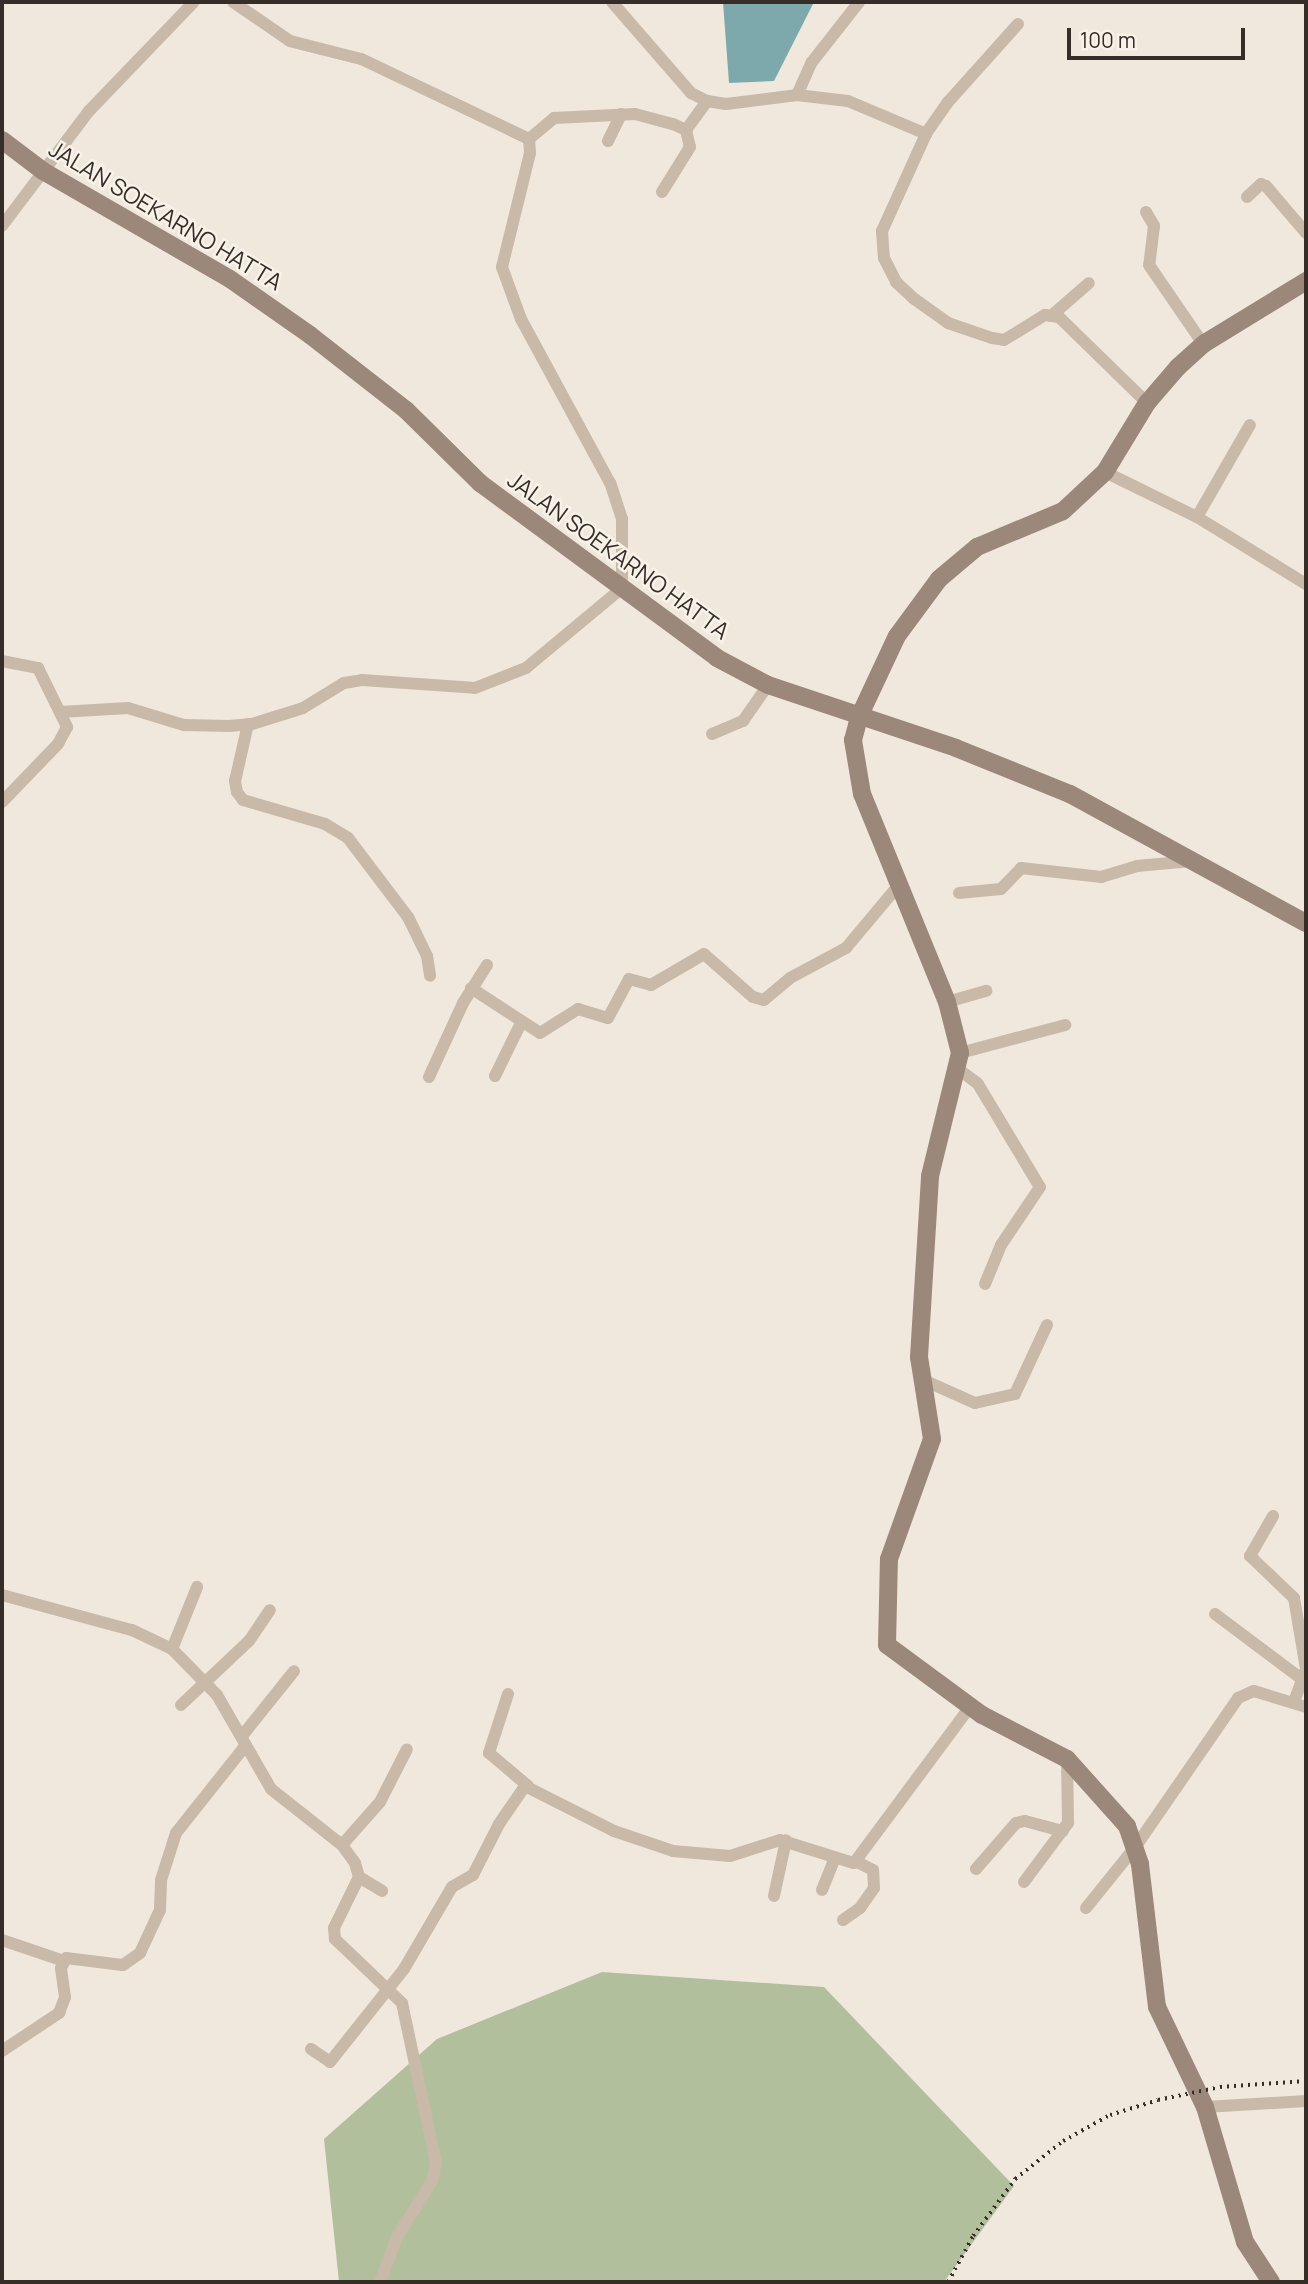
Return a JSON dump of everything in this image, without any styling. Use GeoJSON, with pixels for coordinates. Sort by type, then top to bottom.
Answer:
{"type":"FeatureCollection","features":[{"type":"Feature","properties":{"kind":"street"},"geometry":{"type":"LineString","coordinates":[[2,226],[89,111],[194,2]]}},
{"type":"Feature","properties":{"kind":"street"},"geometry":{"type":"LineString","coordinates":[[233,2],[290,41],[361,59],[528,139]]}},
{"type":"Feature","properties":{"kind":"street"},"geometry":{"type":"LineString","coordinates":[[612,2],[691,93],[707,101],[726,104],[797,95],[848,101],[926,134]]}},
{"type":"Feature","properties":{"kind":"street"},"geometry":{"type":"LineString","coordinates":[[797,95],[812,62],[859,2]]}},
{"type":"Feature","properties":{"kind":"street"},"geometry":{"type":"LineString","coordinates":[[1018,24],[948,102],[926,134],[882,231],[884,258],[896,282],[948,323],[1004,341],[1051,316],[1089,283]]}},
{"type":"Feature","properties":{"kind":"street"},"geometry":{"type":"LineString","coordinates":[[685,130],[707,101]]}},
{"type":"Feature","properties":{"kind":"street"},"geometry":{"type":"LineString","coordinates":[[528,139],[554,118],[621,114],[685,130]]}},
{"type":"Feature","properties":{"kind":"street"},"geometry":{"type":"LineString","coordinates":[[608,141],[621,114]]}},
{"type":"Feature","properties":{"kind":"street"},"geometry":{"type":"LineString","coordinates":[[662,192],[690,147],[685,130]]}},
{"type":"Feature","properties":{"kind":"street"},"geometry":{"type":"LineString","coordinates":[[60,712],[113,707],[184,724],[248,724],[303,708],[344,683],[362,680],[475,688],[509,678],[622,588],[622,519],[610,483],[521,319],[502,267],[530,153],[528,139]]}},
{"type":"Feature","properties":{"kind":"street","name":"JALAN SOEKARNO HATTA"},"geometry":{"type":"LineString","coordinates":[[2,140],[43,171],[230,279],[310,335],[406,410],[480,483],[700,648],[768,685],[956,748],[1070,794],[1306,923]]}},
{"type":"Feature","properties":{"kind":"street"},"geometry":{"type":"LineString","coordinates":[[1247,197],[1261,184],[1266,186],[1306,233]]}},
{"type":"Feature","properties":{"kind":"street"},"geometry":{"type":"LineString","coordinates":[[1146,212],[1154,226],[1149,265],[1203,344]]}},
{"type":"Feature","properties":{"kind":"street"},"geometry":{"type":"LineString","coordinates":[[1271,2282],[1245,2242],[1205,2108],[1157,2007],[1154,1956],[1136,1846],[1127,1826],[1067,1759],[970,1707],[887,1645],[889,1559],[932,1439],[931,1412],[921,1379],[919,1357],[930,1176],[959,1060],[947,1002],[898,886],[857,774],[853,740],[859,717],[897,636],[939,579],[977,547],[1063,511],[1105,472],[1147,403],[1203,344],[1306,281]]}},
{"type":"Feature","properties":{"kind":"street"},"geometry":{"type":"LineString","coordinates":[[1051,316],[1068,324],[1147,403]]}},
{"type":"Feature","properties":{"kind":"street"},"geometry":{"type":"LineString","coordinates":[[1198,517],[1251,425]]}},
{"type":"Feature","properties":{"kind":"street"},"geometry":{"type":"LineString","coordinates":[[1105,472],[1198,517],[1306,584]]}},
{"type":"Feature","properties":{"kind":"street"},"geometry":{"type":"LineString","coordinates":[[2,661],[38,668],[67,727],[64,738],[2,802]]}},
{"type":"Feature","properties":{"kind":"street"},"geometry":{"type":"LineString","coordinates":[[712,734],[743,721],[768,685]]}},
{"type":"Feature","properties":{"kind":"street"},"geometry":{"type":"LineString","coordinates":[[248,724],[235,781],[237,792],[243,800],[325,824],[348,838],[408,918],[427,956],[430,976]]}},
{"type":"Feature","properties":{"kind":"street"},"geometry":{"type":"LineString","coordinates":[[959,893],[1001,889],[1021,868],[1101,877],[1137,866],[1192,861]]}},
{"type":"Feature","properties":{"kind":"street"},"geometry":{"type":"LineString","coordinates":[[471,988],[507,1008],[536,1034],[578,1009],[608,1018],[628,979],[651,985],[704,954],[753,997],[764,1000],[790,978],[846,948],[898,886]]}},
{"type":"Feature","properties":{"kind":"street"},"geometry":{"type":"LineString","coordinates":[[429,1077],[471,988],[487,965]]}},
{"type":"Feature","properties":{"kind":"street"},"geometry":{"type":"LineString","coordinates":[[947,1002],[986,991]]}},
{"type":"Feature","properties":{"kind":"street"},"geometry":{"type":"LineString","coordinates":[[495,1076],[522,1023]]}},
{"type":"Feature","properties":{"kind":"street"},"geometry":{"type":"LineString","coordinates":[[959,1060],[1065,1025]]}},
{"type":"Feature","properties":{"kind":"street"},"geometry":{"type":"LineString","coordinates":[[959,1060],[978,1084],[1041,1187],[1001,1245],[985,1284]]}},
{"type":"Feature","properties":{"kind":"street"},"geometry":{"type":"LineString","coordinates":[[921,1379],[975,1403],[1014,1394],[1047,1325]]}},
{"type":"Feature","properties":{"kind":"street"},"geometry":{"type":"LineString","coordinates":[[1086,1908],[1136,1846],[1242,1694],[1254,1691],[1300,1704],[1305,1663],[1298,1643],[1294,1598],[1250,1556],[1273,1516]]}},
{"type":"Feature","properties":{"kind":"street"},"geometry":{"type":"LineString","coordinates":[[173,1649],[197,1587]]}},
{"type":"Feature","properties":{"kind":"street"},"geometry":{"type":"LineString","coordinates":[[2,1595],[132,1630],[173,1649],[203,1680],[244,1740],[271,1789],[342,1845],[359,1877],[382,1891]]}},
{"type":"Feature","properties":{"kind":"street"},"geometry":{"type":"LineString","coordinates":[[181,1705],[203,1680],[249,1641],[270,1610]]}},
{"type":"Feature","properties":{"kind":"street"},"geometry":{"type":"LineString","coordinates":[[1215,1614],[1303,1680]]}},
{"type":"Feature","properties":{"kind":"street"},"geometry":{"type":"LineString","coordinates":[[2,1940],[64,1961],[123,1965],[140,1953],[160,1910],[161,1880],[176,1833],[294,1671]]}},
{"type":"Feature","properties":{"kind":"street"},"geometry":{"type":"LineString","coordinates":[[508,1694],[489,1753],[528,1786],[614,1831],[673,1851],[730,1856],[786,1840],[857,1862],[873,1870],[874,1888],[860,1908],[843,1920]]}},
{"type":"Feature","properties":{"kind":"street"},"geometry":{"type":"LineString","coordinates":[[857,1862],[970,1707]]}},
{"type":"Feature","properties":{"kind":"street"},"geometry":{"type":"LineString","coordinates":[[342,1845],[380,1802],[407,1749]]}},
{"type":"Feature","properties":{"kind":"street"},"geometry":{"type":"LineString","coordinates":[[1024,1882],[1063,1831],[1071,1811],[1067,1759]]}},
{"type":"Feature","properties":{"kind":"street"},"geometry":{"type":"LineString","coordinates":[[311,2049],[330,2062],[389,1987],[452,1887],[473,1875],[499,1824],[528,1786]]}},
{"type":"Feature","properties":{"kind":"street"},"geometry":{"type":"LineString","coordinates":[[976,1869],[1016,1823],[1025,1821],[1063,1831]]}},
{"type":"Feature","properties":{"kind":"street"},"geometry":{"type":"LineString","coordinates":[[774,1896],[786,1840]]}},
{"type":"Feature","properties":{"kind":"street"},"geometry":{"type":"LineString","coordinates":[[822,1890],[835,1857]]}},
{"type":"Feature","properties":{"kind":"street"},"geometry":{"type":"LineString","coordinates":[[359,1877],[334,1928],[334,1939],[389,1987],[404,2009],[436,2163],[432,2181],[397,2237],[380,2282]]}},
{"type":"Feature","properties":{"kind":"street"},"geometry":{"type":"LineString","coordinates":[[2,2051],[59,2013],[65,1997],[64,1961]]}},
{"type":"Feature","properties":{"kind":"street"},"geometry":{"type":"LineString","coordinates":[[1205,2108],[1306,2101]]}},
{"type":"Feature","properties":{"kind":"green space"},"geometry":{"type":"Polygon","coordinates":[[[602,1972],[824,1987],[1014,2186],[944,2282],[339,2282],[324,2139],[437,2039],[602,1972]]]}},
{"type":"Feature","properties":{"kind":"water"},"geometry":{"type":"Polygon","coordinates":[[[723,2],[814,2],[774,81],[729,83],[723,2]]]}},
{"type":"Feature","properties":{"kind":"railway"},"geometry":{"type":"LineString","coordinates":[[948,2282],[973,2236],[1015,2179],[1063,2141],[1110,2115],[1158,2100],[1220,2087],[1306,2081]]}}]}
